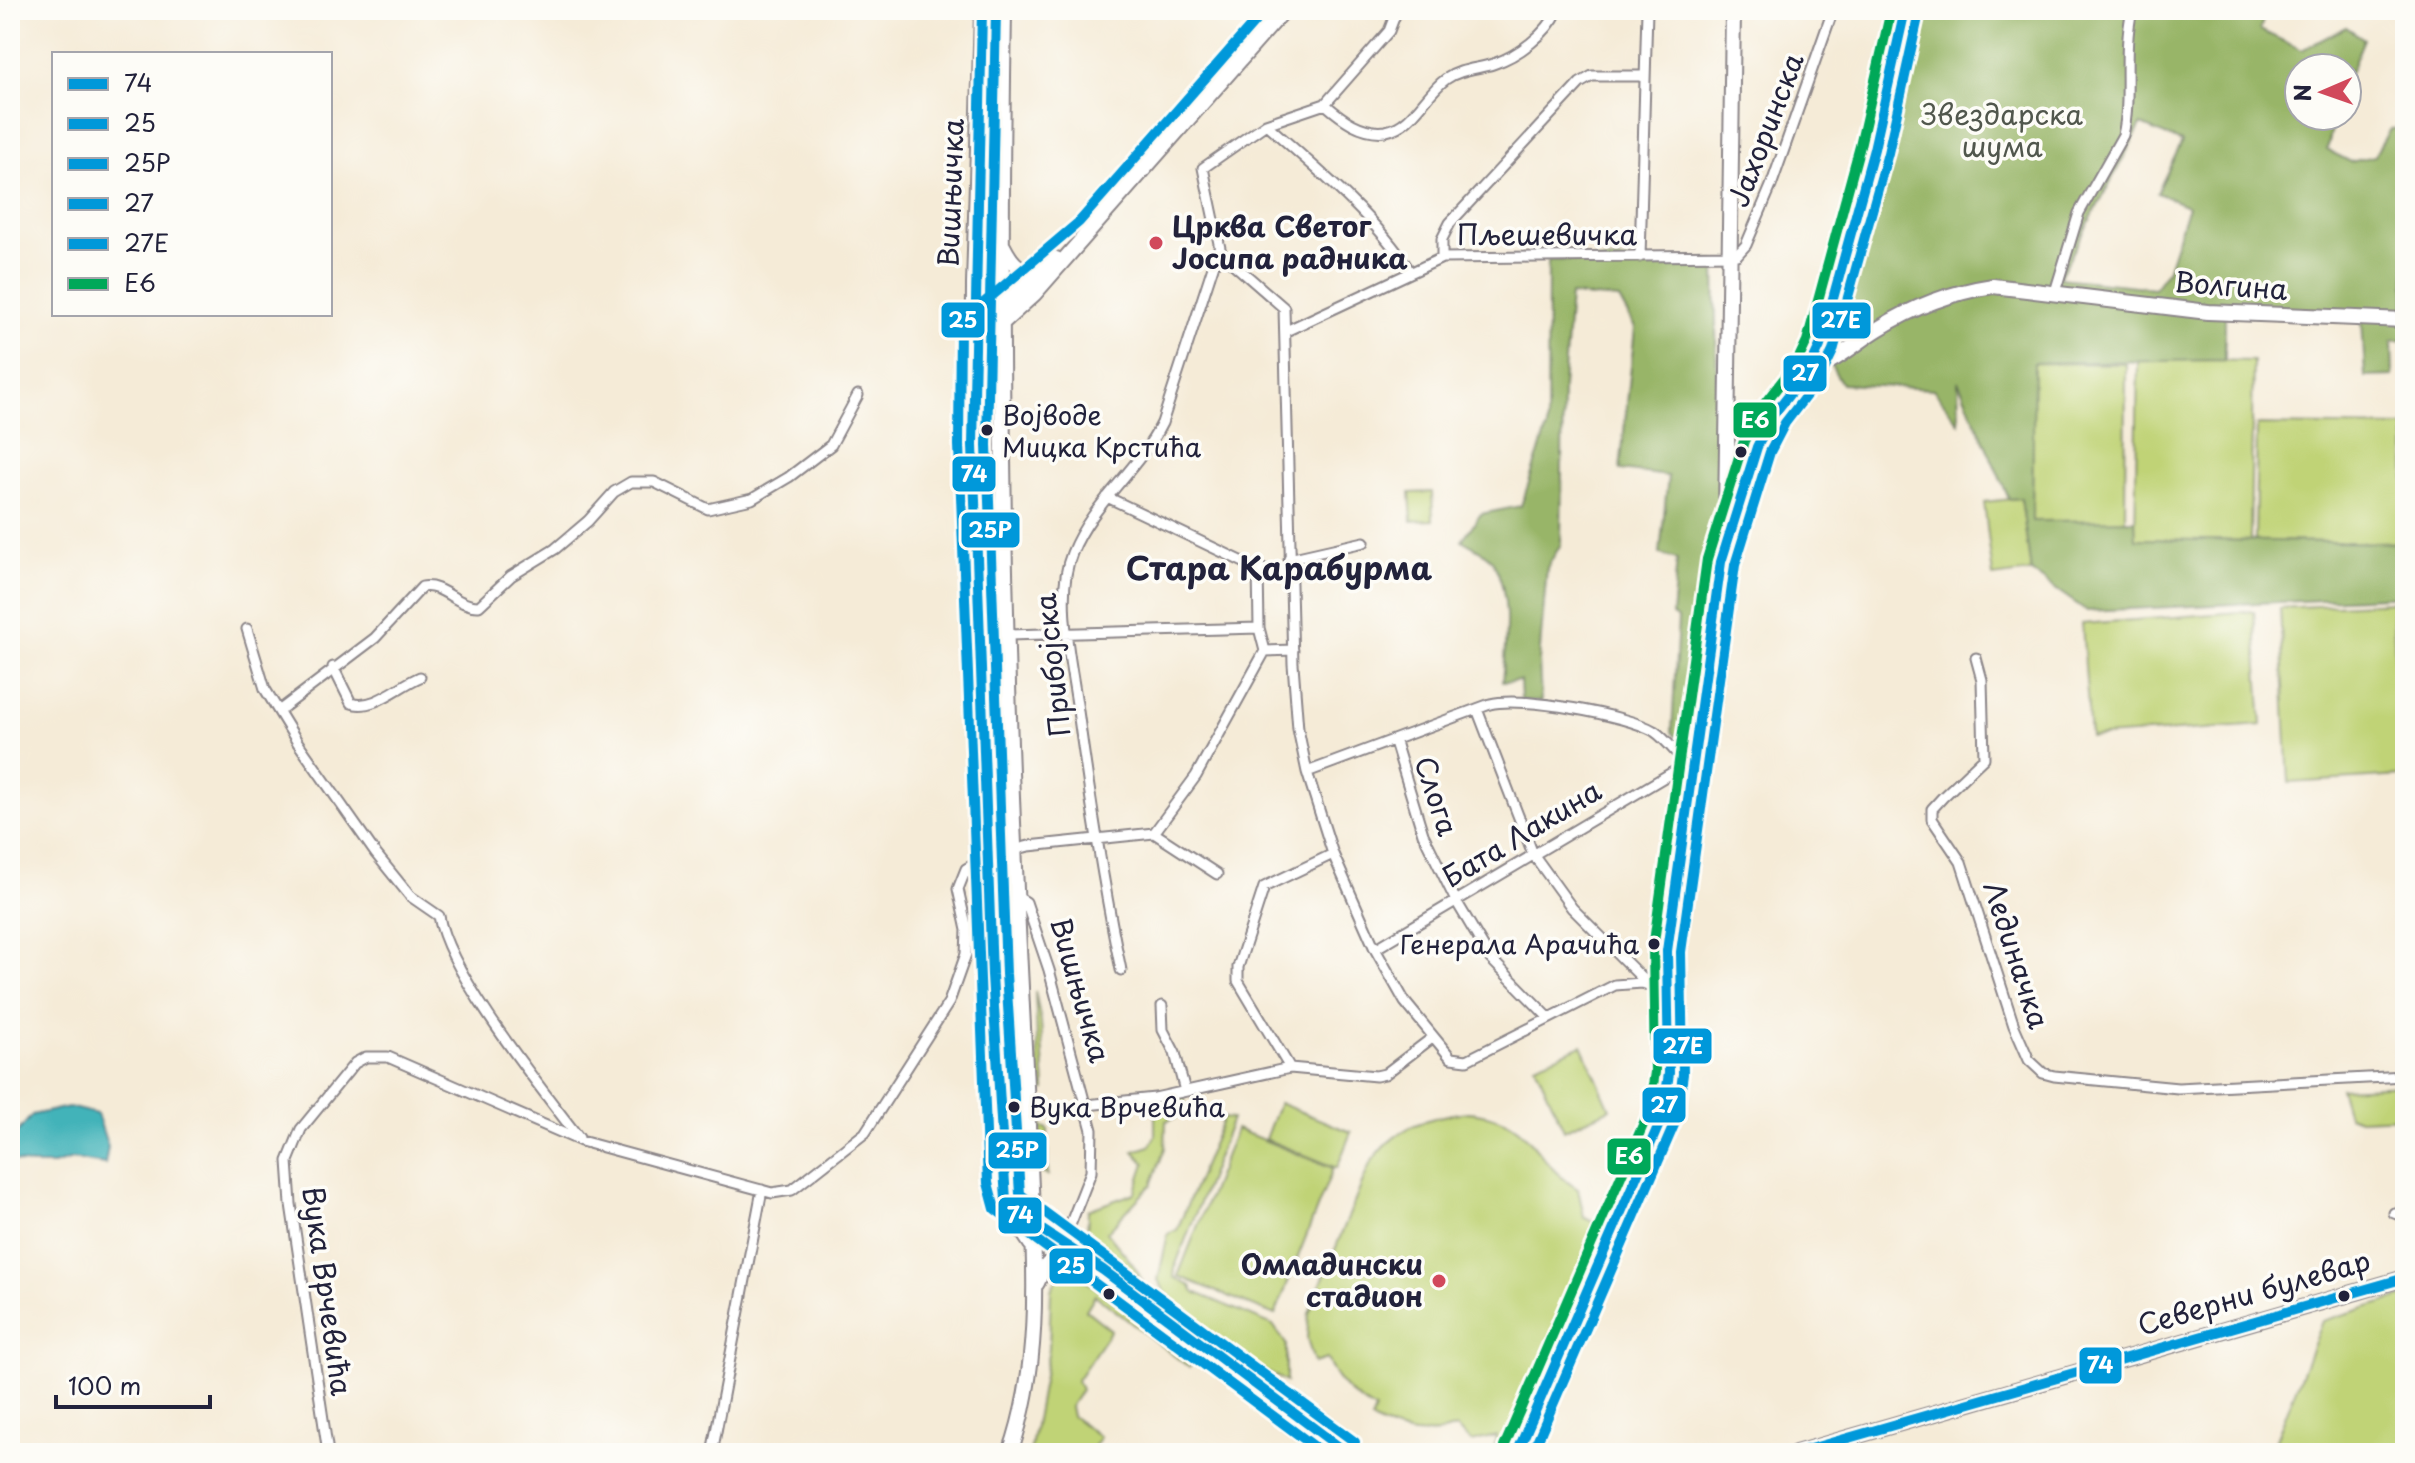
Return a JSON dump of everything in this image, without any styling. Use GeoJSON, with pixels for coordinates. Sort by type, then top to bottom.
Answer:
{"type":"FeatureCollection","features":[{"type":"Feature","properties":{"kind":"main road","name":"Вишњичка"},"geometry":{"type":"LineString","coordinates":[[982,10],[973,328],[973,445],[987,857],[1001,1169],[1007,1202],[1034,1252]]}},
{"type":"Feature","properties":{"kind":"main road","name":"Вишњичка"},"geometry":{"type":"LineString","coordinates":[[1004,10],[1002,323],[1008,635],[1014,849],[1035,1287],[1018,1432]]}},
{"type":"Feature","properties":{"kind":"main road"},"geometry":{"type":"LineString","coordinates":[[973,328],[1002,323],[1034,294],[1284,10]]}},
{"type":"Feature","properties":{"kind":"main road"},"geometry":{"type":"LineString","coordinates":[[1517,1453],[1663,1115],[1669,1073],[1667,951],[1689,763],[1725,545],[1729,469],[1733,10]]}},
{"type":"Feature","properties":{"kind":"main road"},"geometry":{"type":"LineString","coordinates":[[1725,545],[1746,475],[1763,435],[1809,369],[1826,325],[1874,149],[1905,10]]}},
{"type":"Feature","properties":{"kind":"main road"},"geometry":{"type":"LineString","coordinates":[[973,328],[1089,232]]}},
{"type":"Feature","properties":{"kind":"main road"},"geometry":{"type":"LineString","coordinates":[[1003,246],[1010,260],[1024,270],[1050,265]]}},
{"type":"Feature","properties":{"kind":"main road","name":"Волгина"},"geometry":{"type":"LineString","coordinates":[[1809,369],[1828,363],[1894,319],[1940,299],[1993,286],[2208,312],[2405,320]]}},
{"type":"Feature","properties":{"kind":"main road"},"geometry":{"type":"LineString","coordinates":[[1007,1202],[1347,1453]]}},
{"type":"Feature","properties":{"kind":"main road"},"geometry":{"type":"LineString","coordinates":[[1035,1287],[1043,1267],[1052,1259],[1080,1253]]}},
{"type":"Feature","properties":{"kind":"main road","name":"Северни булевар"},"geometry":{"type":"LineString","coordinates":[[1796,1453],[2405,1278]]}},
{"type":"Feature","properties":{"kind":"main road"},"geometry":{"type":"LineString","coordinates":[[1010,1453],[1018,1432]]}},
{"type":"Feature","properties":{"kind":"main road"},"geometry":{"type":"LineString","coordinates":[[1017,1453],[1018,1432]]}},
{"type":"Feature","properties":{"kind":"street"},"geometry":{"type":"LineString","coordinates":[[1397,10],[1389,31],[1325,104],[1266,124],[1203,168],[1217,222],[1219,248],[1227,259],[1282,303],[1286,331],[1293,650],[1298,729],[1307,772],[1333,854],[1375,949],[1405,1002],[1451,1058],[1462,1061],[1609,987],[1649,985],[1667,991]]}},
{"type":"Feature","properties":{"kind":"street"},"geometry":{"type":"LineString","coordinates":[[1325,104],[1358,127],[1374,131],[1395,128],[1447,79],[1465,70],[1499,62],[1531,42],[1549,26],[1558,10]]}},
{"type":"Feature","properties":{"kind":"street"},"geometry":{"type":"LineString","coordinates":[[1640,257],[1647,10]]}},
{"type":"Feature","properties":{"kind":"street","name":"Јахоринска"},"geometry":{"type":"LineString","coordinates":[[1729,257],[1737,255],[1746,245],[1771,186],[1833,10]]}},
{"type":"Feature","properties":{"kind":"street"},"geometry":{"type":"LineString","coordinates":[[2055,292],[2079,213],[2123,135],[2126,122],[2125,48],[2132,10]]}},
{"type":"Feature","properties":{"kind":"street"},"geometry":{"type":"LineString","coordinates":[[1442,258],[1442,239],[1450,223],[1580,83],[1592,76],[1645,76]]}},
{"type":"Feature","properties":{"kind":"street"},"geometry":{"type":"LineString","coordinates":[[1266,124],[1323,176],[1395,250],[1409,270]]}},
{"type":"Feature","properties":{"kind":"street","name":"Прибојска"},"geometry":{"type":"LineString","coordinates":[[1121,970],[1096,842],[1067,633],[1067,566],[1088,521],[1150,444],[1162,423],[1219,248]]}},
{"type":"Feature","properties":{"kind":"street","name":"Пљешевичка"},"geometry":{"type":"LineString","coordinates":[[1286,331],[1409,270],[1442,258],[1729,257]]}},
{"type":"Feature","properties":{"kind":"street"},"geometry":{"type":"LineString","coordinates":[[280,710],[375,638],[422,587],[436,588],[449,598],[479,606],[511,576],[555,549],[588,521],[614,492],[631,482],[654,482],[708,509],[752,499],[789,477],[831,445],[858,395]]}},
{"type":"Feature","properties":{"kind":"street"},"geometry":{"type":"LineString","coordinates":[[1107,497],[1258,569],[1289,571]]}},
{"type":"Feature","properties":{"kind":"street"},"geometry":{"type":"LineString","coordinates":[[1289,559],[1364,542]]}},
{"type":"Feature","properties":{"kind":"street"},"geometry":{"type":"LineString","coordinates":[[1154,833],[1196,776],[1265,651],[1259,628],[1258,569]]}},
{"type":"Feature","properties":{"kind":"street"},"geometry":{"type":"LineString","coordinates":[[1008,635],[1259,628]]}},
{"type":"Feature","properties":{"kind":"street"},"geometry":{"type":"LineString","coordinates":[[247,629],[265,689],[293,736],[376,854],[410,896],[439,916],[449,948],[481,1002],[581,1141]]}},
{"type":"Feature","properties":{"kind":"street"},"geometry":{"type":"LineString","coordinates":[[1265,651],[1293,650]]}},
{"type":"Feature","properties":{"kind":"street","name":"Лединачка"},"geometry":{"type":"LineString","coordinates":[[1976,658],[1982,680],[1984,758],[1932,809],[1932,819],[1958,854],[2014,1026],[2035,1068],[2043,1073],[2069,1078],[2178,1088],[2405,1076]]}},
{"type":"Feature","properties":{"kind":"street"},"geometry":{"type":"LineString","coordinates":[[333,667],[351,703],[356,705],[373,702],[420,677]]}},
{"type":"Feature","properties":{"kind":"street"},"geometry":{"type":"LineString","coordinates":[[1307,772],[1395,742],[1477,709],[1521,700],[1597,715],[1655,732],[1689,763]]}},
{"type":"Feature","properties":{"kind":"street"},"geometry":{"type":"LineString","coordinates":[[1477,709],[1533,854],[1572,908],[1649,985]]}},
{"type":"Feature","properties":{"kind":"street","name":"Слога"},"geometry":{"type":"LineString","coordinates":[[1395,742],[1423,834],[1455,899],[1490,958],[1548,1017]]}},
{"type":"Feature","properties":{"kind":"street","name":"Бата Лакина"},"geometry":{"type":"LineString","coordinates":[[1375,949],[1689,763]]}},
{"type":"Feature","properties":{"kind":"street"},"geometry":{"type":"LineString","coordinates":[[987,857],[1014,849],[1154,833],[1217,874]]}},
{"type":"Feature","properties":{"kind":"street"},"geometry":{"type":"LineString","coordinates":[[1290,1068],[1240,987],[1238,967],[1264,887],[1333,854]]}},
{"type":"Feature","properties":{"kind":"street","name":"Вука Врчевића"},"geometry":{"type":"LineString","coordinates":[[328,1453],[291,1204],[288,1161],[301,1129],[350,1068],[366,1057],[388,1057],[581,1141],[777,1194],[792,1190],[853,1144],[877,1119],[949,1002],[960,977],[967,930],[959,896],[959,881],[966,869],[987,857]]}},
{"type":"Feature","properties":{"kind":"street","name":"Вишњичка"},"geometry":{"type":"LineString","coordinates":[[1016,896],[1026,902],[1049,970],[1093,1142],[1091,1172],[1063,1243]]}},
{"type":"Feature","properties":{"kind":"street"},"geometry":{"type":"LineString","coordinates":[[1162,1006],[1163,1030],[1175,1053],[1185,1091]]}},
{"type":"Feature","properties":{"kind":"street"},"geometry":{"type":"LineString","coordinates":[[1086,1105],[1144,1100],[1290,1068],[1376,1076],[1385,1074],[1432,1038]]}},
{"type":"Feature","properties":{"kind":"street"},"geometry":{"type":"LineString","coordinates":[[712,1453],[762,1190]]}},
{"type":"Feature","properties":{"kind":"street"},"geometry":{"type":"LineString","coordinates":[[2394,1213],[2405,1217]]}},
{"type":"Feature","properties":{"kind":"green space","name":"Звездарска шума"},"geometry":{"type":"Polygon","coordinates":[[[1909,10],[2266,10],[2260,30],[2302,50],[2346,27],[2364,39],[2359,52],[2283,52],[2283,132],[2331,132],[2327,150],[2351,162],[2374,156],[2390,129],[2405,128],[2405,340],[2392,341],[2393,376],[2365,377],[2362,319],[2225,313],[2225,360],[2034,363],[2032,521],[2135,520],[2136,539],[2405,543],[2405,596],[2087,611],[2031,572],[2021,498],[2009,499],[1958,381],[1959,423],[1933,389],[1842,384],[1821,348],[1909,10]],[[2141,125],[2059,278],[2154,288],[2167,271],[2188,206],[2157,193],[2182,142],[2141,125]]]}},
{"type":"Feature","properties":{"kind":"green space"},"geometry":{"type":"Polygon","coordinates":[[[1548,260],[1715,261],[1719,522],[1686,747],[1672,732],[1678,619],[1672,615],[1677,559],[1660,554],[1668,476],[1620,470],[1635,328],[1619,299],[1570,295],[1563,387],[1561,544],[1547,568],[1539,661],[1541,702],[1521,700],[1520,681],[1502,682],[1506,621],[1499,576],[1491,559],[1462,540],[1481,514],[1521,506],[1547,428],[1548,260]]]}},
{"type":"Feature","properties":{"kind":"green space"},"geometry":{"type":"Polygon","coordinates":[[[2138,359],[2253,361],[2250,541],[2135,539],[2138,359]]]}},
{"type":"Feature","properties":{"kind":"green space"},"geometry":{"type":"Polygon","coordinates":[[[2033,363],[2126,364],[2125,522],[2032,521],[2033,363]]]}},
{"type":"Feature","properties":{"kind":"green space"},"geometry":{"type":"Polygon","coordinates":[[[2257,425],[2405,427],[2405,543],[2255,541],[2257,425]]]}},
{"type":"Feature","properties":{"kind":"green space"},"geometry":{"type":"Polygon","coordinates":[[[1432,492],[1433,520],[1412,521],[1410,493],[1432,492]]]}},
{"type":"Feature","properties":{"kind":"green space"},"geometry":{"type":"Polygon","coordinates":[[[2021,498],[2031,572],[1993,577],[1984,502],[2021,498]]]}},
{"type":"Feature","properties":{"kind":"green space"},"geometry":{"type":"Polygon","coordinates":[[[2392,602],[2401,776],[2289,783],[2280,608],[2392,602]]]}},
{"type":"Feature","properties":{"kind":"green space"},"geometry":{"type":"Polygon","coordinates":[[[2254,611],[2262,725],[2090,737],[2082,624],[2254,611]]]}},
{"type":"Feature","properties":{"kind":"green space"},"geometry":{"type":"Polygon","coordinates":[[[1035,991],[1041,1022],[1045,1090],[1039,1088],[1035,991]]]}},
{"type":"Feature","properties":{"kind":"green space"},"geometry":{"type":"Polygon","coordinates":[[[1582,1045],[1610,1109],[1564,1130],[1535,1065],[1582,1045]]]}},
{"type":"Feature","properties":{"kind":"green space"},"geometry":{"type":"Polygon","coordinates":[[[2405,1085],[2405,1117],[2359,1119],[2348,1115],[2340,1088],[2405,1085]]]}},
{"type":"Feature","properties":{"kind":"green space"},"geometry":{"type":"Polygon","coordinates":[[[1185,1091],[1184,1114],[1166,1121],[1165,1148],[1151,1185],[1107,1232],[1131,1261],[1142,1281],[1087,1242],[1088,1210],[1135,1193],[1145,1163],[1134,1151],[1150,1146],[1155,1136],[1155,1098],[1185,1091]]]}},
{"type":"Feature","properties":{"kind":"green space"},"geometry":{"type":"Polygon","coordinates":[[[1279,1103],[1351,1132],[1337,1168],[1265,1139],[1279,1103]]]}},
{"type":"Feature","properties":{"kind":"green space","name":"Омладински стадион"},"geometry":{"type":"Polygon","coordinates":[[[1468,1112],[1491,1116],[1521,1132],[1562,1178],[1578,1189],[1584,1217],[1604,1227],[1508,1453],[1494,1453],[1496,1436],[1471,1442],[1456,1428],[1434,1434],[1413,1434],[1371,1420],[1375,1410],[1346,1389],[1327,1359],[1314,1363],[1307,1338],[1309,1313],[1370,1164],[1390,1141],[1413,1126],[1468,1112]]]}},
{"type":"Feature","properties":{"kind":"green space"},"geometry":{"type":"Polygon","coordinates":[[[1223,1118],[1232,1119],[1175,1267],[1174,1277],[1191,1286],[1194,1292],[1273,1325],[1286,1344],[1286,1382],[1270,1373],[1261,1376],[1179,1314],[1158,1280],[1168,1234],[1177,1230],[1223,1118]]]}},
{"type":"Feature","properties":{"kind":"green space"},"geometry":{"type":"Polygon","coordinates":[[[1041,1126],[1048,1129],[1048,1175],[1042,1173],[1041,1126]]]}},
{"type":"Feature","properties":{"kind":"green space"},"geometry":{"type":"Polygon","coordinates":[[[1236,1129],[1333,1168],[1275,1315],[1178,1276],[1236,1129]]]}},
{"type":"Feature","properties":{"kind":"green space"},"geometry":{"type":"Polygon","coordinates":[[[1067,1270],[1075,1272],[1193,1362],[1189,1367],[1095,1295],[1086,1310],[1111,1330],[1077,1380],[1081,1390],[1070,1407],[1072,1416],[1100,1437],[1089,1453],[1030,1453],[1049,1348],[1051,1290],[1059,1274],[1067,1270]]]}},
{"type":"Feature","properties":{"kind":"green space"},"geometry":{"type":"Polygon","coordinates":[[[2405,1296],[2405,1453],[2271,1453],[2322,1321],[2405,1296]]]}},
{"type":"Feature","properties":{"kind":"green space"},"geometry":{"type":"Polygon","coordinates":[[[1145,1313],[1193,1351],[1194,1356],[1142,1315],[1145,1313]]]}},
{"type":"Feature","properties":{"kind":"water"},"geometry":{"type":"Polygon","coordinates":[[[68,1107],[97,1114],[108,1147],[105,1164],[72,1159],[53,1165],[32,1165],[10,1160],[10,1141],[32,1115],[68,1107]]]}},
{"type":"Feature","properties":{"kind":"transit line","name":"74"},"geometry":{"type":"LineString","coordinates":[[982,10],[973,445],[992,975],[1006,1200],[1021,1216],[1103,1270],[1347,1453]]}},
{"type":"Feature","properties":{"kind":"transit line","name":"25P"},"geometry":{"type":"LineString","coordinates":[[996,10],[987,445],[1006,974],[1020,1194],[1355,1442]]}},
{"type":"Feature","properties":{"kind":"transit line","name":"25"},"geometry":{"type":"LineString","coordinates":[[1265,10],[1079,222],[960,323],[959,445],[988,1183],[995,1209],[1323,1453]]}},
{"type":"Feature","properties":{"kind":"transit line","name":"E6"},"geometry":{"type":"LineString","coordinates":[[1504,1447],[1649,1111],[1655,1072],[1653,949],[1707,559],[1744,441],[1761,408],[1797,362],[1807,341],[1860,146],[1891,10]]}},
{"type":"Feature","properties":{"kind":"transit line","name":"27"},"geometry":{"type":"LineString","coordinates":[[1517,1453],[1663,1115],[1669,1073],[1667,951],[1721,562],[1757,447],[1773,415],[1809,369],[1820,346],[1874,149],[1905,10]]}},
{"type":"Feature","properties":{"kind":"transit line","name":"27E"},"geometry":{"type":"LineString","coordinates":[[1532,1453],[1677,1118],[1683,1074],[1681,952],[1735,565],[1770,452],[1785,423],[1821,376],[1833,351],[1888,153],[1919,13]]}},
{"type":"Feature","properties":{"kind":"transit line","name":"74"},"geometry":{"type":"LineString","coordinates":[[1796,1453],[2405,1278]]}},
{"type":"Feature","properties":{"kind":"place","name":"Црква Светог Јосипа радника"},"geometry":{"type":"Point","coordinates":[1156,243]}},
{"type":"Feature","properties":{"kind":"place","name":"Војводе Мицка Крстића"},"geometry":{"type":"Point","coordinates":[987,430]}},
{"type":"Feature","properties":{"kind":"place","name":"Генерала Арачића"},"geometry":{"type":"Point","coordinates":[1654,944]}},
{"type":"Feature","properties":{"kind":"place","name":"Вука Врчевића"},"geometry":{"type":"Point","coordinates":[1014,1107]}},
{"type":"Feature","properties":{"kind":"place","name":"Омладински стадион"},"geometry":{"type":"Point","coordinates":[1439,1281]}},
{"type":"Feature","properties":{"kind":"district","name":"Стара Карабурма"},"geometry":{"type":"Point","coordinates":[1279,569]}}]}
